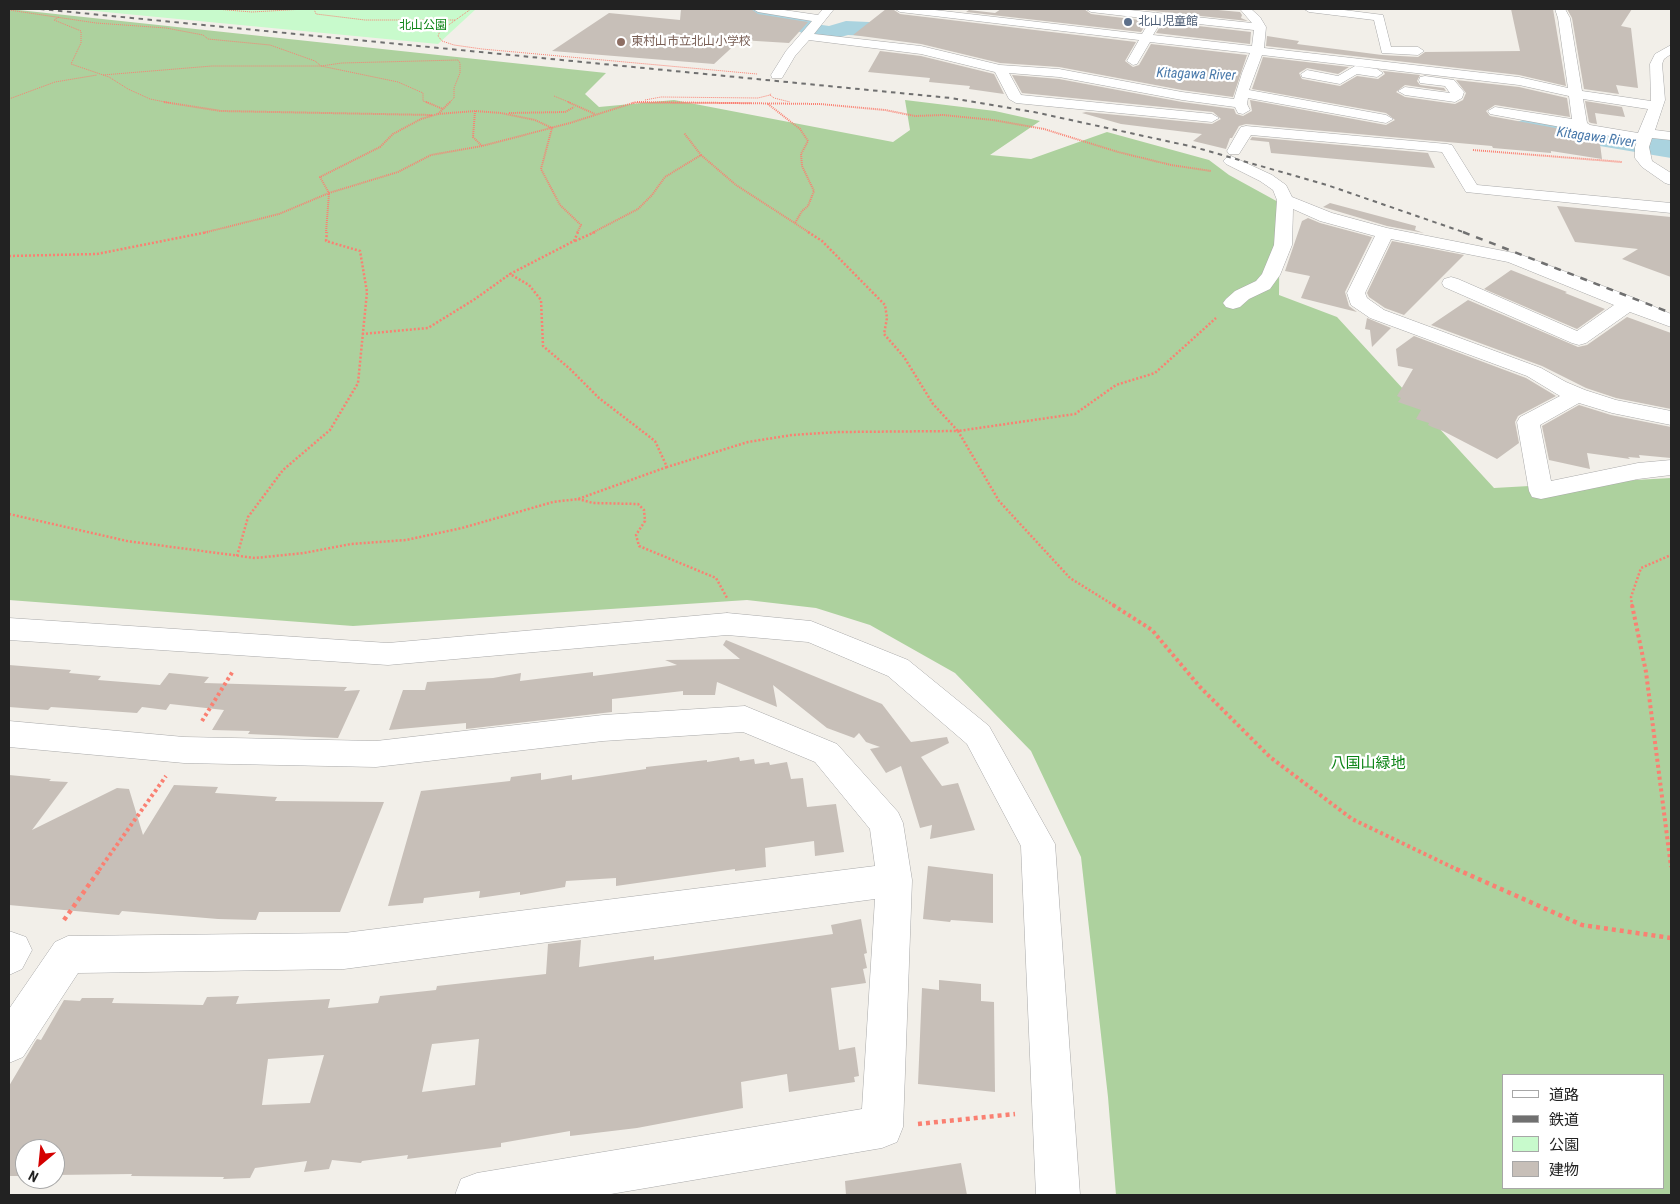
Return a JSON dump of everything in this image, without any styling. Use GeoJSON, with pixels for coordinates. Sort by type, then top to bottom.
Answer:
{"type":"FeatureCollection","features":[{"type":"Feature","properties":{"kind":"street"},"geometry":{"type":"LineString","coordinates":[[758,9],[818,21]]}},
{"type":"Feature","properties":{"kind":"street"},"geometry":{"type":"LineString","coordinates":[[776,75],[790,54],[829,9]]}},
{"type":"Feature","properties":{"kind":"street"},"geometry":{"type":"LineString","coordinates":[[900,9],[1258,50],[1356,66],[1448,78],[1518,81],[1577,98]]}},
{"type":"Feature","properties":{"kind":"street"},"geometry":{"type":"LineString","coordinates":[[1091,9],[1260,27]]}},
{"type":"Feature","properties":{"kind":"street"},"geometry":{"type":"LineString","coordinates":[[1233,303],[1242,295],[1263,285],[1270,275],[1283,246],[1285,200],[1280,188],[1232,156],[1240,123],[1244,87],[1258,50],[1260,27],[1256,19],[1245,9]]}},
{"type":"Feature","properties":{"kind":"street"},"geometry":{"type":"LineString","coordinates":[[1309,9],[1379,17],[1386,50],[1429,55],[1448,78],[1456,92],[1455,98],[1405,91]]}},
{"type":"Feature","properties":{"kind":"street"},"geometry":{"type":"LineString","coordinates":[[1560,9],[1564,18],[1580,125]]}},
{"type":"Feature","properties":{"kind":"street"},"geometry":{"type":"LineString","coordinates":[[1038,40],[1059,14]]}},
{"type":"Feature","properties":{"kind":"street"},"geometry":{"type":"LineString","coordinates":[[1134,60],[1158,16]]}},
{"type":"Feature","properties":{"kind":"street"},"geometry":{"type":"LineString","coordinates":[[807,35],[921,50],[1000,69],[1059,73],[1182,96],[1244,87],[1386,119]]}},
{"type":"Feature","properties":{"kind":"street"},"geometry":{"type":"LineString","coordinates":[[1671,49],[1660,57],[1656,64],[1662,103],[1643,140],[1642,158],[1647,164],[1671,180]]}},
{"type":"Feature","properties":{"kind":"street"},"geometry":{"type":"LineString","coordinates":[[1307,74],[1340,80],[1356,66]]}},
{"type":"Feature","properties":{"kind":"street"},"geometry":{"type":"LineString","coordinates":[[1000,69],[1016,99],[1447,148],[1472,189],[1671,208]]}},
{"type":"Feature","properties":{"kind":"street"},"geometry":{"type":"LineString","coordinates":[[1448,78],[1480,90]]}},
{"type":"Feature","properties":{"kind":"street"},"geometry":{"type":"LineString","coordinates":[[1529,97],[1662,103]]}},
{"type":"Feature","properties":{"kind":"street"},"geometry":{"type":"LineString","coordinates":[[1496,111],[1580,125],[1586,129],[1643,140],[1671,136]]}},
{"type":"Feature","properties":{"kind":"street"},"geometry":{"type":"LineString","coordinates":[[1647,164],[1664,163],[1668,160]]}},
{"type":"Feature","properties":{"kind":"street"},"geometry":{"type":"LineString","coordinates":[[1285,200],[1326,217],[1385,233],[1513,258],[1630,303],[1671,321]]}},
{"type":"Feature","properties":{"kind":"street"},"geometry":{"type":"LineString","coordinates":[[1385,233],[1356,293],[1358,301],[1377,314],[1534,372],[1558,387],[1577,394],[1612,406],[1671,418]]}},
{"type":"Feature","properties":{"kind":"street"},"geometry":{"type":"LineString","coordinates":[[1487,253],[1494,302]]}},
{"type":"Feature","properties":{"kind":"street"},"geometry":{"type":"LineString","coordinates":[[1451,283],[1579,339],[1630,303]]}},
{"type":"Feature","properties":{"kind":"street"},"geometry":{"type":"LineString","coordinates":[[1577,394],[1528,422],[1541,491],[1638,471],[1671,468]]}},
{"type":"Feature","properties":{"kind":"street"},"geometry":{"type":"LineString","coordinates":[[9,629],[388,654],[727,624],[811,632],[898,668],[978,735],[1038,844],[1058,1195]]}},
{"type":"Feature","properties":{"kind":"street"},"geometry":{"type":"LineString","coordinates":[[9,734],[184,750],[376,754],[603,728],[745,719],[826,753],[886,823],[894,880],[882,1127],[478,1195]]}},
{"type":"Feature","properties":{"kind":"street"},"geometry":{"type":"LineString","coordinates":[[9,1043],[68,955],[344,951],[894,880]]}},
{"type":"Feature","properties":{"kind":"street"},"geometry":{"type":"LineString","coordinates":[[9,949],[13,950],[9,956]]}},
{"type":"Feature","properties":{"kind":"path"},"geometry":{"type":"LineString","coordinates":[[215,9],[252,12],[305,9]]}},
{"type":"Feature","properties":{"kind":"path"},"geometry":{"type":"LineString","coordinates":[[314,9],[316,14],[365,20],[456,20]]}},
{"type":"Feature","properties":{"kind":"path"},"geometry":{"type":"LineString","coordinates":[[471,9],[440,32],[438,36],[442,41],[467,48],[776,75],[770,95]]}},
{"type":"Feature","properties":{"kind":"path"},"geometry":{"type":"LineString","coordinates":[[9,10],[96,23],[166,28],[203,34],[208,39],[270,45],[315,61],[321,66],[398,82],[423,93],[423,101],[443,109]]}},
{"type":"Feature","properties":{"kind":"path"},"geometry":{"type":"LineString","coordinates":[[58,17],[54,20],[81,31],[82,43],[71,64],[99,75],[110,77],[150,99],[187,107],[221,111],[438,114],[475,111],[501,113],[565,112],[574,107]]}},
{"type":"Feature","properties":{"kind":"path"},"geometry":{"type":"LineString","coordinates":[[9,99],[55,82],[99,75],[212,66],[321,66],[413,60],[458,60],[460,63],[460,73],[454,88],[454,98],[438,114],[393,134],[380,147],[320,177],[328,193],[326,241],[360,251],[367,292],[358,383],[330,430],[284,470],[248,517],[237,556]]}},
{"type":"Feature","properties":{"kind":"path"},"geometry":{"type":"LineString","coordinates":[[9,256],[97,254],[180,239],[279,214],[328,193],[398,172],[431,155],[482,146],[552,128],[636,102],[661,97],[758,98],[770,95],[784,102],[885,110],[915,116],[992,120],[1044,129],[1118,152],[1171,165],[1214,172]]}},
{"type":"Feature","properties":{"kind":"path"},"geometry":{"type":"LineString","coordinates":[[554,96],[574,107],[596,115]]}},
{"type":"Feature","properties":{"kind":"path"},"geometry":{"type":"LineString","coordinates":[[636,102],[820,104]]}},
{"type":"Feature","properties":{"kind":"path"},"geometry":{"type":"LineString","coordinates":[[768,104],[800,130],[808,141],[801,154],[802,166],[814,191],[808,206],[802,210],[795,224]]}},
{"type":"Feature","properties":{"kind":"path"},"geometry":{"type":"LineString","coordinates":[[475,111],[473,137],[482,146]]}},
{"type":"Feature","properties":{"kind":"path"},"geometry":{"type":"LineString","coordinates":[[501,113],[535,120],[552,128]]}},
{"type":"Feature","properties":{"kind":"path"},"geometry":{"type":"LineString","coordinates":[[552,128],[541,168],[560,204],[581,225],[574,241]]}},
{"type":"Feature","properties":{"kind":"path"},"geometry":{"type":"LineString","coordinates":[[684,133],[700,155],[736,185],[822,241],[885,305],[887,318],[884,334],[904,357],[933,404],[958,431],[999,501],[1070,578],[1152,630],[1200,687],[1270,757],[1352,819],[1464,873],[1582,925],[1671,938]]}},
{"type":"Feature","properties":{"kind":"path"},"geometry":{"type":"LineString","coordinates":[[1447,148],[1647,164]]}},
{"type":"Feature","properties":{"kind":"path"},"geometry":{"type":"LineString","coordinates":[[362,334],[428,328],[475,299],[510,274],[606,227],[638,209],[652,195],[665,177],[689,164],[700,155]]}},
{"type":"Feature","properties":{"kind":"path"},"geometry":{"type":"LineString","coordinates":[[510,274],[529,285],[540,300],[543,346],[570,369],[599,398],[655,441],[666,467]]}},
{"type":"Feature","properties":{"kind":"path"},"geometry":{"type":"LineString","coordinates":[[9,514],[127,541],[255,558],[304,553],[351,544],[406,540],[462,528],[553,502],[578,499],[666,467],[748,442],[792,435],[839,432],[958,431],[1075,414],[1116,385],[1155,373],[1233,303]]}},
{"type":"Feature","properties":{"kind":"path"},"geometry":{"type":"LineString","coordinates":[[578,499],[593,503],[638,504],[644,510],[644,521],[636,535],[639,546],[716,578],[732,604]]}},
{"type":"Feature","properties":{"kind":"path"},"geometry":{"type":"LineString","coordinates":[[1671,555],[1641,568],[1631,597],[1634,622],[1646,672],[1671,867]]}},
{"type":"Feature","properties":{"kind":"path"},"geometry":{"type":"LineString","coordinates":[[58,928],[184,750],[235,669]]}},
{"type":"Feature","properties":{"kind":"path"},"geometry":{"type":"LineString","coordinates":[[882,1127],[1015,1114]]}},
{"type":"Feature","properties":{"kind":"green space","name":"八国山緑地"},"geometry":{"type":"Polygon","coordinates":[[[9,9],[606,73],[585,94],[599,107],[674,100],[893,142],[910,130],[905,100],[995,111],[1040,121],[990,155],[1031,159],[1107,132],[1209,160],[1229,175],[1280,203],[1279,295],[1337,317],[1494,488],[1671,478],[1671,1195],[1116,1195],[1108,1097],[1081,857],[1031,751],[955,673],[870,625],[816,608],[747,600],[353,626],[9,600],[9,9]]]}},
{"type":"Feature","properties":{"kind":"green space","name":"北山公園"},"geometry":{"type":"Polygon","coordinates":[[[74,9],[476,9],[438,44],[74,9]]]}},
{"type":"Feature","properties":{"kind":"building"},"geometry":{"type":"Polygon","coordinates":[[[681,9],[751,9],[758,14],[808,22],[789,43],[740,40],[714,64],[552,51],[609,13],[680,20],[681,9]]]}},
{"type":"Feature","properties":{"kind":"building"},"geometry":{"type":"Polygon","coordinates":[[[886,9],[894,10],[900,14],[1136,42],[1125,61],[1133,67],[1139,65],[1151,44],[1247,55],[1233,97],[1182,90],[1059,67],[1000,63],[921,44],[853,35],[886,9]]]}},
{"type":"Feature","properties":{"kind":"building"},"geometry":{"type":"Polygon","coordinates":[[[1001,9],[1084,9],[1091,14],[1148,21],[1141,32],[966,12],[969,10],[995,13],[1001,9]]]}},
{"type":"Feature","properties":{"kind":"building"},"geometry":{"type":"Polygon","coordinates":[[[1135,9],[1207,9],[1240,12],[1241,18],[1248,21],[1135,9]]]}},
{"type":"Feature","properties":{"kind":"building"},"geometry":{"type":"Polygon","coordinates":[[[1511,9],[1553,9],[1566,86],[1519,75],[1266,46],[1267,36],[1299,41],[1297,44],[1382,55],[1418,57],[1425,52],[1520,51],[1511,9]]]}},
{"type":"Feature","properties":{"kind":"building"},"geometry":{"type":"Polygon","coordinates":[[[1567,9],[1632,9],[1621,26],[1631,28],[1638,88],[1616,85],[1619,94],[1584,89],[1572,18],[1567,9]]]}},
{"type":"Feature","properties":{"kind":"building"},"geometry":{"type":"Polygon","coordinates":[[[1163,22],[1251,32],[1250,44],[1156,33],[1163,22]]]}},
{"type":"Feature","properties":{"kind":"building"},"geometry":{"type":"Polygon","coordinates":[[[880,51],[921,56],[994,74],[1004,94],[969,89],[970,86],[929,82],[930,78],[868,72],[880,51]]]}},
{"type":"Feature","properties":{"kind":"building"},"geometry":{"type":"Polygon","coordinates":[[[1263,57],[1349,67],[1338,74],[1307,68],[1299,73],[1302,79],[1340,86],[1357,76],[1378,79],[1385,74],[1383,71],[1420,75],[1417,81],[1420,85],[1444,88],[1446,91],[1405,85],[1396,92],[1405,97],[1455,104],[1463,100],[1466,93],[1456,80],[1519,87],[1567,98],[1570,117],[1495,105],[1486,111],[1490,116],[1599,136],[1602,159],[1551,151],[1551,153],[1493,148],[1492,146],[1246,124],[1239,126],[1232,138],[1230,138],[1226,149],[1193,141],[1202,134],[1121,124],[1082,113],[1212,124],[1221,119],[1213,112],[1022,93],[1012,75],[1059,79],[1182,102],[1234,109],[1236,114],[1243,116],[1252,111],[1250,100],[1386,125],[1395,120],[1386,113],[1252,89],[1263,57]]]}},
{"type":"Feature","properties":{"kind":"building"},"geometry":{"type":"Polygon","coordinates":[[[1585,101],[1622,107],[1625,117],[1595,113],[1597,124],[1591,123],[1589,122],[1585,101]]]}},
{"type":"Feature","properties":{"kind":"building"},"geometry":{"type":"Polygon","coordinates":[[[1252,137],[1428,153],[1435,168],[1271,153],[1269,142],[1250,140],[1252,137]]]}},
{"type":"Feature","properties":{"kind":"building"},"geometry":{"type":"Polygon","coordinates":[[[1330,203],[1416,226],[1415,230],[1424,233],[1387,226],[1323,207],[1330,203]]]}},
{"type":"Feature","properties":{"kind":"building"},"geometry":{"type":"Polygon","coordinates":[[[1557,206],[1671,217],[1671,277],[1622,259],[1638,249],[1575,242],[1557,206]]]}},
{"type":"Feature","properties":{"kind":"building"},"geometry":{"type":"Polygon","coordinates":[[[1308,218],[1372,237],[1345,292],[1349,306],[1357,312],[1301,298],[1310,276],[1285,271],[1302,221],[1308,218]]]}},
{"type":"Feature","properties":{"kind":"building"},"geometry":{"type":"Polygon","coordinates":[[[1392,241],[1464,255],[1404,315],[1385,308],[1369,297],[1367,293],[1392,241]]]}},
{"type":"Feature","properties":{"kind":"building"},"geometry":{"type":"Polygon","coordinates":[[[1511,270],[1605,309],[1577,329],[1484,289],[1511,270]]]}},
{"type":"Feature","properties":{"kind":"building"},"geometry":{"type":"Polygon","coordinates":[[[1468,300],[1578,347],[1587,345],[1627,317],[1671,333],[1671,409],[1616,398],[1586,388],[1542,366],[1431,325],[1468,300]]]}},
{"type":"Feature","properties":{"kind":"building"},"geometry":{"type":"Polygon","coordinates":[[[1367,318],[1391,328],[1372,347],[1370,330],[1365,329],[1367,318]]]}},
{"type":"Feature","properties":{"kind":"building"},"geometry":{"type":"Polygon","coordinates":[[[1414,336],[1526,378],[1556,396],[1518,416],[1515,422],[1519,443],[1497,459],[1428,425],[1429,423],[1416,419],[1421,410],[1398,402],[1401,398],[1397,396],[1413,369],[1398,366],[1396,349],[1414,336]]]}},
{"type":"Feature","properties":{"kind":"building"},"geometry":{"type":"Polygon","coordinates":[[[1579,405],[1611,415],[1671,427],[1671,458],[1639,455],[1640,458],[1628,457],[1630,459],[1587,453],[1590,469],[1549,460],[1542,426],[1579,405]]]}},
{"type":"Feature","properties":{"kind":"building"},"geometry":{"type":"Polygon","coordinates":[[[726,640],[882,704],[911,742],[947,737],[949,743],[921,757],[942,786],[958,783],[975,830],[930,839],[932,825],[920,828],[901,766],[886,773],[870,749],[880,747],[866,742],[859,733],[854,738],[827,728],[773,685],[777,707],[717,682],[715,695],[683,695],[683,691],[612,699],[612,712],[466,729],[466,723],[389,730],[403,690],[425,690],[427,682],[493,678],[521,673],[520,681],[593,672],[593,676],[677,665],[665,660],[740,659],[723,645],[726,640]]]}},
{"type":"Feature","properties":{"kind":"building"},"geometry":{"type":"Polygon","coordinates":[[[9,665],[71,670],[69,673],[101,676],[98,680],[160,685],[169,673],[209,677],[204,683],[347,687],[344,691],[360,690],[338,738],[248,734],[250,731],[212,730],[224,710],[170,704],[166,710],[142,707],[137,713],[51,707],[48,710],[9,707],[9,665]]]}},
{"type":"Feature","properties":{"kind":"building"},"geometry":{"type":"Polygon","coordinates":[[[739,757],[740,761],[754,759],[755,764],[769,762],[770,765],[787,762],[791,779],[803,778],[807,807],[836,804],[844,852],[815,856],[814,841],[765,848],[766,867],[735,871],[735,869],[616,886],[616,878],[566,881],[565,887],[520,895],[520,892],[479,898],[480,891],[424,898],[423,903],[388,906],[421,791],[510,781],[511,777],[541,773],[541,780],[572,775],[572,780],[646,769],[646,767],[707,760],[707,762],[739,757]]]}},
{"type":"Feature","properties":{"kind":"building"},"geometry":{"type":"Polygon","coordinates":[[[9,775],[68,782],[32,830],[117,788],[129,789],[143,835],[174,785],[218,787],[215,793],[277,797],[275,801],[384,802],[340,912],[259,912],[256,920],[218,919],[122,911],[119,915],[9,905],[9,775]]]}},
{"type":"Feature","properties":{"kind":"building"},"geometry":{"type":"Polygon","coordinates":[[[928,866],[993,874],[993,923],[923,919],[928,866]]]}},
{"type":"Feature","properties":{"kind":"building"},"geometry":{"type":"Polygon","coordinates":[[[861,919],[867,953],[864,954],[867,968],[863,969],[866,983],[831,988],[839,1050],[855,1047],[859,1076],[854,1077],[855,1082],[789,1092],[787,1074],[741,1082],[743,1108],[637,1128],[570,1136],[570,1131],[501,1143],[501,1147],[407,1159],[408,1155],[362,1161],[361,1163],[332,1160],[329,1169],[304,1172],[307,1161],[255,1168],[250,1178],[131,1176],[132,1174],[65,1175],[65,1139],[15,1139],[15,1176],[9,1176],[9,1086],[37,1039],[41,1040],[64,1000],[80,1001],[82,998],[114,998],[112,1003],[203,1005],[207,997],[239,996],[236,1004],[330,999],[328,1008],[378,1003],[380,996],[436,990],[437,986],[546,974],[548,944],[581,940],[579,967],[654,956],[654,960],[833,934],[831,925],[861,919]],[[479,1039],[432,1044],[422,1092],[475,1085],[479,1039]],[[324,1055],[268,1059],[262,1105],[310,1103],[324,1055]]]}},
{"type":"Feature","properties":{"kind":"building"},"geometry":{"type":"Polygon","coordinates":[[[939,980],[981,984],[981,1001],[994,1002],[995,1092],[918,1084],[922,988],[939,990],[939,980]]]}},
{"type":"Feature","properties":{"kind":"building"},"geometry":{"type":"Polygon","coordinates":[[[961,1163],[967,1195],[846,1195],[845,1181],[961,1163]]]}},
{"type":"Feature","properties":{"kind":"waterway","name":"Kitagawa River"},"geometry":{"type":"LineString","coordinates":[[723,9],[740,10],[794,22],[818,32],[830,33],[846,28],[914,31],[936,37]]}},
{"type":"Feature","properties":{"kind":"waterway","name":"Kitagawa River"},"geometry":{"type":"LineString","coordinates":[[1523,129],[1582,134],[1671,149]]}},
{"type":"Feature","properties":{"kind":"railway"},"geometry":{"type":"LineString","coordinates":[[40,9],[951,98],[1034,112],[1194,147],[1327,185],[1466,233]]}},
{"type":"Feature","properties":{"kind":"railway"},"geometry":{"type":"LineString","coordinates":[[1463,232],[1671,313]]}},
{"type":"Feature","properties":{"kind":"place","name":"北山児童館"},"geometry":{"type":"Point","coordinates":[1128,22]}},
{"type":"Feature","properties":{"kind":"place","name":"東村山市立北山小学校"},"geometry":{"type":"Point","coordinates":[621,42]}}]}
